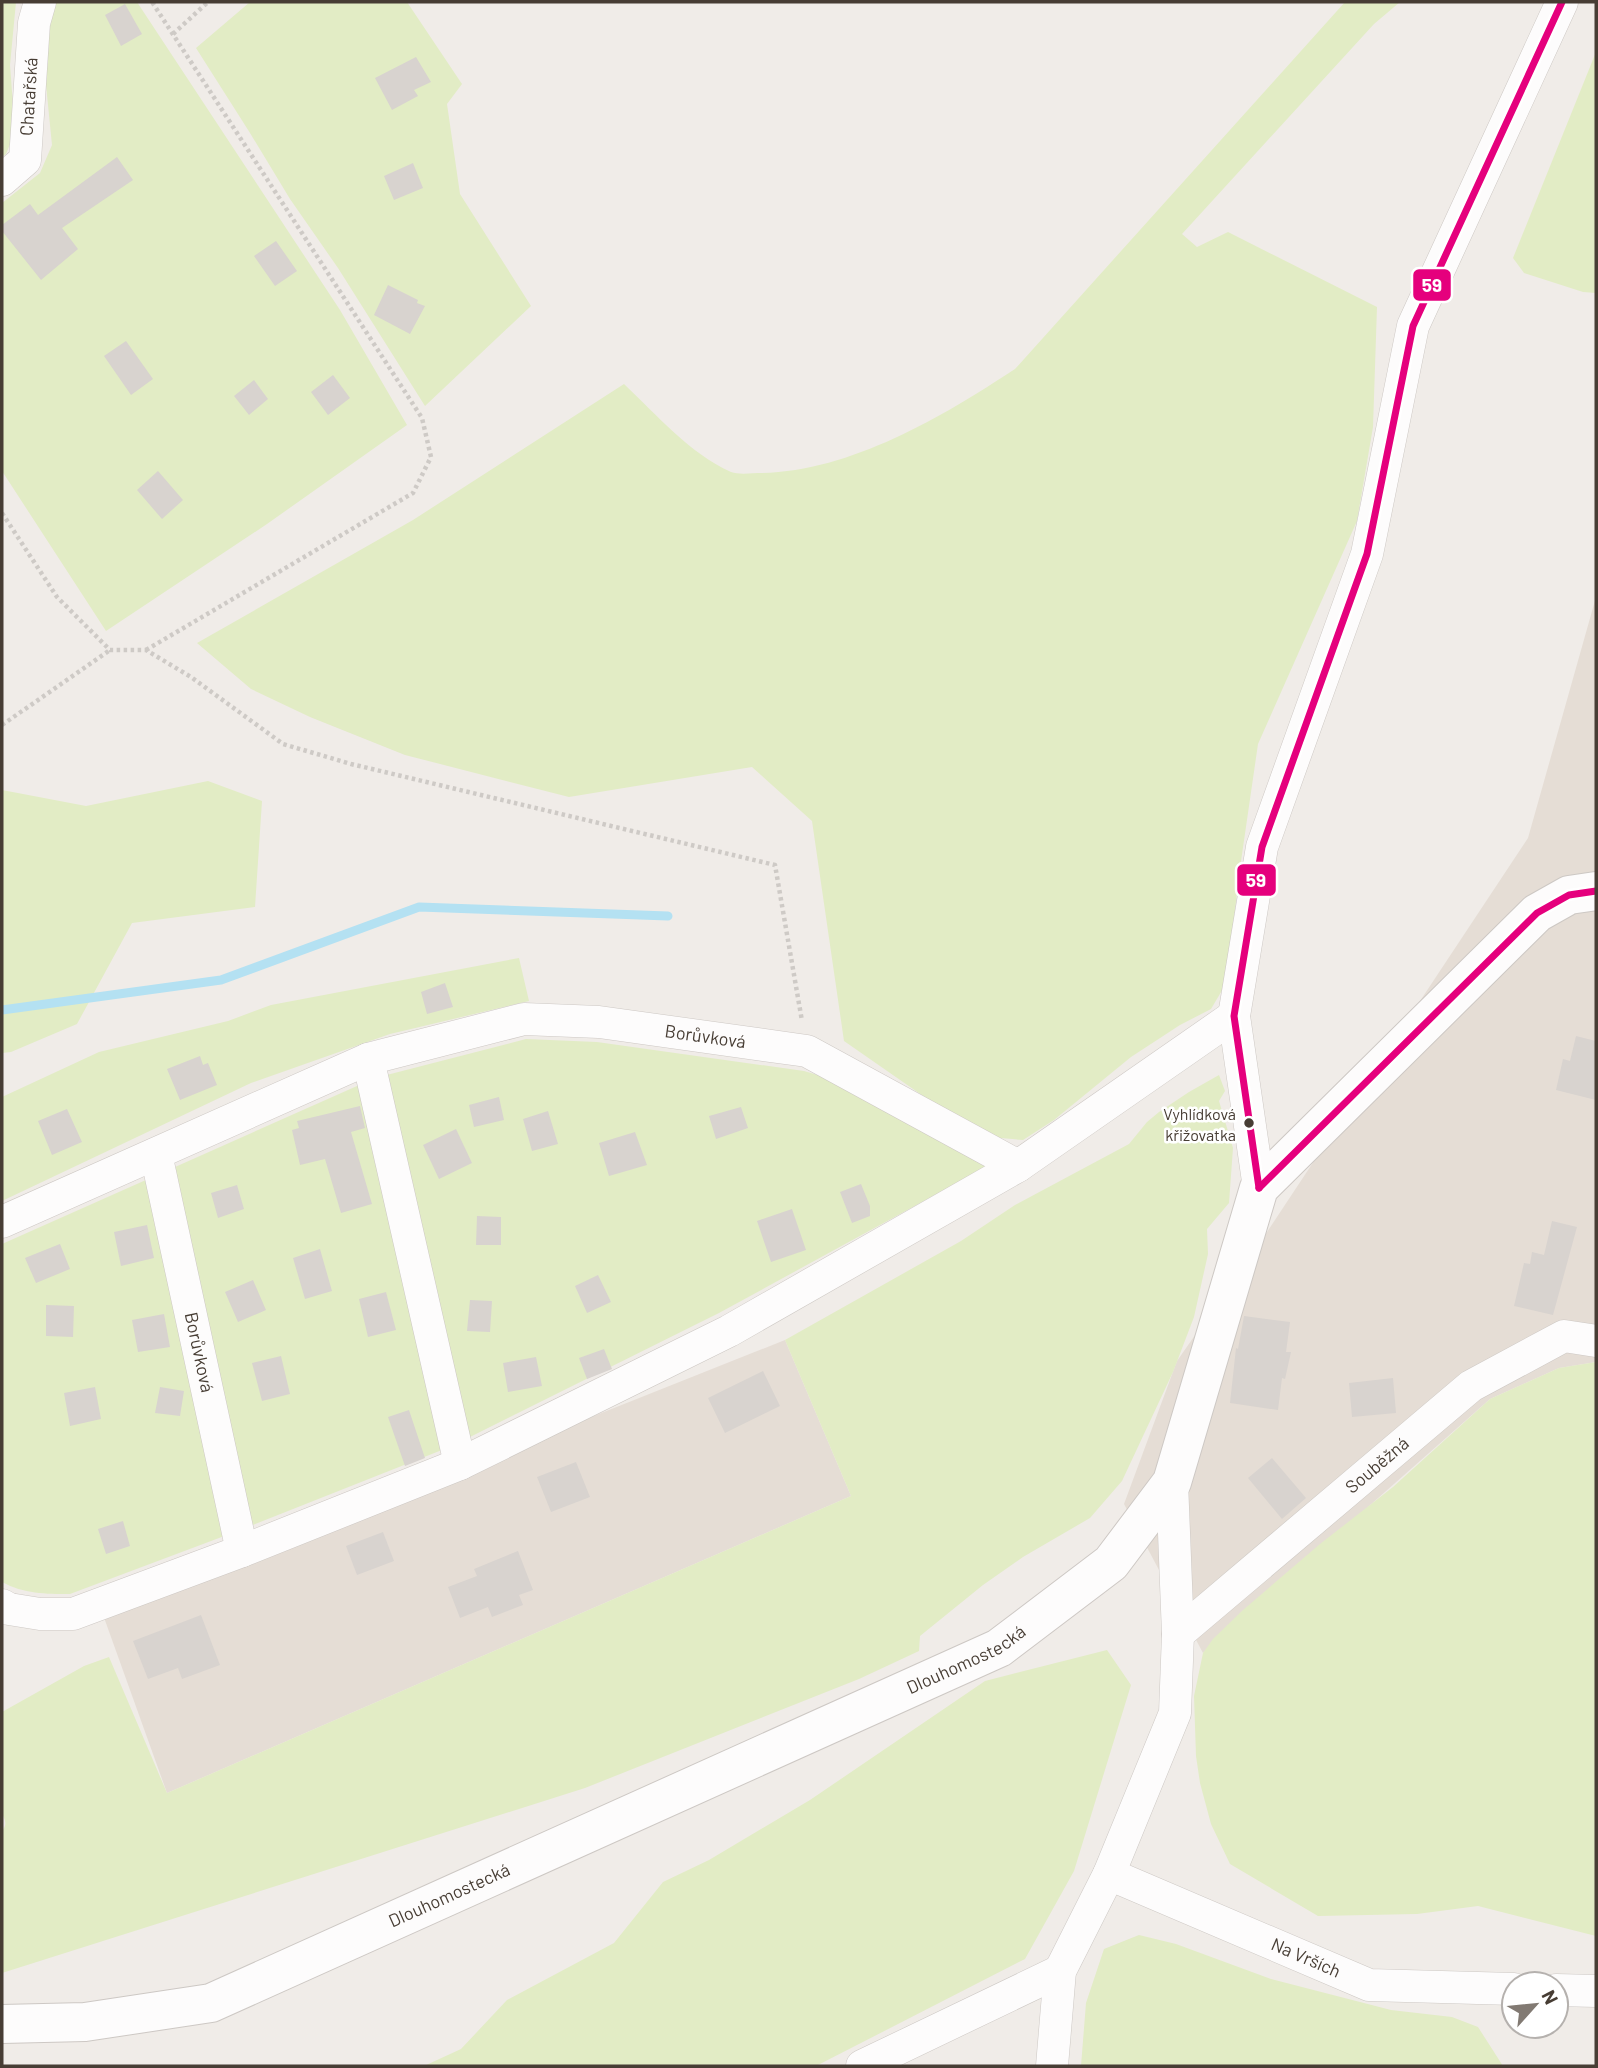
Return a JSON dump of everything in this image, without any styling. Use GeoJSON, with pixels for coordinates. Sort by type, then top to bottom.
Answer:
{"type":"FeatureCollection","features":[{"type":"Feature","properties":{"kind":"street","name":"Chatařská"},"geometry":{"type":"LineString","coordinates":[[2,180],[25,160],[34,23],[40,2]]}},
{"type":"Feature","properties":{"kind":"street"},"geometry":{"type":"LineString","coordinates":[[1259,1188],[1234,1016],[1262,847],[1367,554],[1413,326],[1562,2]]}},
{"type":"Feature","properties":{"kind":"street","name":"Dlouhomostecká"},"geometry":{"type":"LineString","coordinates":[[2,2024],[85,2022],[211,2003],[999,1648],[1111,1563],[1172,1482],[1259,1188],[1537,913],[1569,895],[1596,891]]}},
{"type":"Feature","properties":{"kind":"street"},"geometry":{"type":"LineString","coordinates":[[2,1605],[9,1609],[40,1614],[73,1614],[242,1551],[460,1464],[729,1331],[1018,1166],[1234,1016]]}},
{"type":"Feature","properties":{"kind":"street","name":"Borůvková"},"geometry":{"type":"LineString","coordinates":[[2,1222],[368,1059],[524,1019],[599,1022],[807,1051],[1018,1166]]}},
{"type":"Feature","properties":{"kind":"street"},"geometry":{"type":"LineString","coordinates":[[368,1059],[460,1464]]}},
{"type":"Feature","properties":{"kind":"street","name":"Borůvková"},"geometry":{"type":"LineString","coordinates":[[156,1154],[242,1551]]}},
{"type":"Feature","properties":{"kind":"street","name":"Souběžná"},"geometry":{"type":"LineString","coordinates":[[1178,1634],[1471,1386],[1564,1336],[1596,1341]]}},
{"type":"Feature","properties":{"kind":"street"},"geometry":{"type":"LineString","coordinates":[[1052,2066],[1060,1970],[1109,1874],[1175,1713],[1178,1634],[1172,1482]]}},
{"type":"Feature","properties":{"kind":"street","name":"Na Vrších"},"geometry":{"type":"LineString","coordinates":[[1109,1874],[1369,1985],[1500,1989]]}},
{"type":"Feature","properties":{"kind":"street"},"geometry":{"type":"LineString","coordinates":[[862,2066],[1060,1970]]}},
{"type":"Feature","properties":{"kind":"street"},"geometry":{"type":"LineString","coordinates":[[1570,1990],[1596,1991]]}},
{"type":"Feature","properties":{"kind":"path"},"geometry":{"type":"LineString","coordinates":[[2,725],[110,650],[146,650],[413,493],[431,457],[422,418],[152,2]]}},
{"type":"Feature","properties":{"kind":"path"},"geometry":{"type":"LineString","coordinates":[[173,34],[208,2]]}},
{"type":"Feature","properties":{"kind":"path"},"geometry":{"type":"LineString","coordinates":[[2,513],[57,597],[110,650]]}},
{"type":"Feature","properties":{"kind":"path"},"geometry":{"type":"LineString","coordinates":[[146,650],[191,677],[283,744],[351,764],[775,865],[807,1051]]}},
{"type":"Feature","properties":{"kind":"shaded area"},"geometry":{"type":"Polygon","coordinates":[[[1596,597],[1596,1362],[1559,1368],[1490,1399],[1203,1653],[1124,1504],[1177,1361],[1267,1232],[1528,838],[1596,597]]]}},
{"type":"Feature","properties":{"kind":"shaded area"},"geometry":{"type":"Polygon","coordinates":[[[785,1340],[851,1496],[167,1793],[102,1612],[785,1340]]]}},
{"type":"Feature","properties":{"kind":"green space"},"geometry":{"type":"Polygon","coordinates":[[[2,2],[16,2],[10,65],[15,132],[6,154],[2,157],[2,2]]]}},
{"type":"Feature","properties":{"kind":"green space"},"geometry":{"type":"Polygon","coordinates":[[[53,2],[137,2],[340,310],[407,425],[267,524],[106,631],[2,471],[2,203],[40,173],[52,145],[43,55],[53,2]]]}},
{"type":"Feature","properties":{"kind":"green space"},"geometry":{"type":"Polygon","coordinates":[[[250,2],[407,2],[462,84],[447,104],[460,194],[531,306],[425,406],[338,268],[290,199],[196,48],[250,2]]]}},
{"type":"Feature","properties":{"kind":"green space"},"geometry":{"type":"Polygon","coordinates":[[[1345,2],[1400,2],[1374,24],[1182,234],[1197,247],[1228,232],[1377,307],[1373,427],[1357,521],[1258,744],[1227,982],[1211,1009],[1180,1025],[1131,1057],[1054,1120],[1023,1140],[989,1137],[949,1114],[844,1041],[812,821],[752,767],[569,797],[405,755],[310,717],[251,689],[197,643],[413,520],[624,384],[701,455],[731,472],[738,473],[795,470],[829,463],[894,438],[957,405],[1015,369],[1345,2]]]}},
{"type":"Feature","properties":{"kind":"green space"},"geometry":{"type":"Polygon","coordinates":[[[1596,52],[1596,293],[1583,292],[1524,273],[1513,258],[1596,52]]]}},
{"type":"Feature","properties":{"kind":"green space"},"geometry":{"type":"Polygon","coordinates":[[[208,781],[262,801],[255,907],[132,923],[77,1024],[11,1052],[2,1053],[2,790],[86,806],[208,781]]]}},
{"type":"Feature","properties":{"kind":"green space"},"geometry":{"type":"Polygon","coordinates":[[[519,958],[529,1001],[390,1034],[251,1083],[2,1201],[2,1097],[99,1052],[228,1021],[271,1005],[519,958]]]}},
{"type":"Feature","properties":{"kind":"green space"},"geometry":{"type":"Polygon","coordinates":[[[526,1039],[597,1042],[804,1071],[841,1082],[986,1167],[719,1313],[452,1446],[70,1594],[27,1591],[2,1582],[2,1244],[375,1078],[526,1039]]]}},
{"type":"Feature","properties":{"kind":"green space"},"geometry":{"type":"Polygon","coordinates":[[[1219,1075],[1225,1091],[1219,1101],[1233,1148],[1229,1203],[1207,1229],[1208,1254],[1194,1317],[1173,1372],[1122,1481],[1090,1518],[1023,1557],[983,1585],[920,1636],[919,1651],[859,1679],[585,1788],[2,1973],[2,1831],[5,1823],[2,1814],[2,1712],[84,1666],[109,1657],[167,1793],[851,1496],[785,1340],[961,1241],[1015,1205],[1129,1144],[1159,1112],[1219,1075]]]}},
{"type":"Feature","properties":{"kind":"green space"},"geometry":{"type":"Polygon","coordinates":[[[1596,1362],[1596,1936],[1478,1906],[1417,1914],[1318,1916],[1230,1864],[1211,1824],[1196,1756],[1194,1696],[1203,1653],[1213,1639],[1320,1544],[1393,1487],[1490,1399],[1559,1368],[1596,1362]]]}},
{"type":"Feature","properties":{"kind":"green space"},"geometry":{"type":"Polygon","coordinates":[[[1107,1650],[1131,1685],[1074,1871],[1025,1959],[816,2066],[424,2066],[461,2049],[507,2000],[614,1943],[663,1882],[709,1860],[810,1800],[985,1681],[1107,1650]]]}},
{"type":"Feature","properties":{"kind":"green space"},"geometry":{"type":"Polygon","coordinates":[[[1139,1935],[1176,1944],[1271,1979],[1391,2010],[1452,2017],[1478,2027],[1503,2066],[1081,2066],[1086,2003],[1104,1949],[1139,1935]]]}},
{"type":"Feature","properties":{"kind":"building"},"geometry":{"type":"Polygon","coordinates":[[[125,4],[142,34],[121,46],[105,15],[125,4]]]}},
{"type":"Feature","properties":{"kind":"building"},"geometry":{"type":"Polygon","coordinates":[[[416,57],[431,82],[414,90],[418,96],[392,110],[375,78],[416,57]]]}},
{"type":"Feature","properties":{"kind":"building"},"geometry":{"type":"Polygon","coordinates":[[[117,157],[133,180],[62,228],[78,249],[41,280],[2,231],[2,225],[30,204],[38,215],[117,157]]]}},
{"type":"Feature","properties":{"kind":"building"},"geometry":{"type":"Polygon","coordinates":[[[413,163],[423,188],[394,200],[384,176],[413,163]]]}},
{"type":"Feature","properties":{"kind":"building"},"geometry":{"type":"Polygon","coordinates":[[[276,241],[297,271],[275,286],[254,256],[276,241]]]}},
{"type":"Feature","properties":{"kind":"building"},"geometry":{"type":"Polygon","coordinates":[[[388,285],[425,306],[410,334],[374,315],[388,285]]]}},
{"type":"Feature","properties":{"kind":"building"},"geometry":{"type":"Polygon","coordinates":[[[126,341],[153,379],[131,395],[104,356],[126,341]]]}},
{"type":"Feature","properties":{"kind":"building"},"geometry":{"type":"Polygon","coordinates":[[[333,375],[350,398],[328,415],[311,392],[333,375]]]}},
{"type":"Feature","properties":{"kind":"building"},"geometry":{"type":"Polygon","coordinates":[[[254,380],[268,399],[249,415],[234,396],[254,380]]]}},
{"type":"Feature","properties":{"kind":"building"},"geometry":{"type":"Polygon","coordinates":[[[158,471],[183,500],[162,519],[137,490],[158,471]]]}},
{"type":"Feature","properties":{"kind":"building"},"geometry":{"type":"Polygon","coordinates":[[[445,983],[453,1007],[427,1014],[421,992],[445,983]]]}},
{"type":"Feature","properties":{"kind":"building"},"geometry":{"type":"Polygon","coordinates":[[[1576,1036],[1596,1041],[1596,1100],[1556,1090],[1563,1059],[1570,1061],[1576,1036]]]}},
{"type":"Feature","properties":{"kind":"building"},"geometry":{"type":"Polygon","coordinates":[[[200,1056],[203,1065],[208,1063],[217,1085],[180,1100],[167,1069],[200,1056]]]}},
{"type":"Feature","properties":{"kind":"building"},"geometry":{"type":"Polygon","coordinates":[[[499,1097],[504,1120],[474,1127],[469,1105],[499,1097]]]}},
{"type":"Feature","properties":{"kind":"building"},"geometry":{"type":"Polygon","coordinates":[[[360,1106],[365,1128],[351,1132],[372,1204],[341,1213],[325,1159],[300,1165],[292,1130],[299,1128],[297,1121],[360,1106]]]}},
{"type":"Feature","properties":{"kind":"building"},"geometry":{"type":"Polygon","coordinates":[[[741,1107],[748,1128],[716,1139],[709,1116],[741,1107]]]}},
{"type":"Feature","properties":{"kind":"building"},"geometry":{"type":"Polygon","coordinates":[[[67,1109],[82,1142],[52,1155],[38,1121],[67,1109]]]}},
{"type":"Feature","properties":{"kind":"building"},"geometry":{"type":"Polygon","coordinates":[[[548,1111],[558,1144],[532,1151],[523,1119],[548,1111]]]}},
{"type":"Feature","properties":{"kind":"building"},"geometry":{"type":"Polygon","coordinates":[[[456,1129],[472,1163],[439,1179],[423,1145],[456,1129]]]}},
{"type":"Feature","properties":{"kind":"building"},"geometry":{"type":"Polygon","coordinates":[[[635,1132],[647,1165],[609,1176],[599,1143],[635,1132]]]}},
{"type":"Feature","properties":{"kind":"building"},"geometry":{"type":"Polygon","coordinates":[[[861,1184],[870,1206],[870,1216],[852,1223],[840,1192],[861,1184]]]}},
{"type":"Feature","properties":{"kind":"building"},"geometry":{"type":"Polygon","coordinates":[[[237,1185],[244,1209],[218,1218],[211,1193],[237,1185]]]}},
{"type":"Feature","properties":{"kind":"building"},"geometry":{"type":"Polygon","coordinates":[[[792,1209],[806,1250],[771,1262],[757,1221],[792,1209]]]}},
{"type":"Feature","properties":{"kind":"building"},"geometry":{"type":"Polygon","coordinates":[[[477,1216],[501,1217],[501,1245],[476,1245],[477,1216]]]}},
{"type":"Feature","properties":{"kind":"building"},"geometry":{"type":"Polygon","coordinates":[[[1552,1221],[1577,1227],[1553,1315],[1514,1306],[1524,1263],[1530,1264],[1532,1252],[1544,1255],[1552,1221]]]}},
{"type":"Feature","properties":{"kind":"building"},"geometry":{"type":"Polygon","coordinates":[[[147,1225],[154,1258],[121,1266],[114,1232],[147,1225]]]}},
{"type":"Feature","properties":{"kind":"building"},"geometry":{"type":"Polygon","coordinates":[[[60,1244],[70,1269],[36,1283],[25,1258],[60,1244]]]}},
{"type":"Feature","properties":{"kind":"building"},"geometry":{"type":"Polygon","coordinates":[[[320,1249],[332,1291],[305,1299],[293,1258],[320,1249]]]}},
{"type":"Feature","properties":{"kind":"building"},"geometry":{"type":"Polygon","coordinates":[[[598,1275],[611,1302],[587,1313],[575,1286],[598,1275]]]}},
{"type":"Feature","properties":{"kind":"building"},"geometry":{"type":"Polygon","coordinates":[[[253,1280],[266,1310],[238,1322],[225,1292],[253,1280]]]}},
{"type":"Feature","properties":{"kind":"building"},"geometry":{"type":"Polygon","coordinates":[[[386,1292],[396,1330],[368,1337],[359,1299],[386,1292]]]}},
{"type":"Feature","properties":{"kind":"building"},"geometry":{"type":"Polygon","coordinates":[[[470,1300],[492,1301],[490,1332],[467,1331],[470,1300]]]}},
{"type":"Feature","properties":{"kind":"building"},"geometry":{"type":"Polygon","coordinates":[[[46,1305],[74,1306],[73,1337],[46,1336],[46,1305]]]}},
{"type":"Feature","properties":{"kind":"building"},"geometry":{"type":"Polygon","coordinates":[[[164,1314],[170,1347],[138,1352],[132,1320],[164,1314]]]}},
{"type":"Feature","properties":{"kind":"building"},"geometry":{"type":"Polygon","coordinates":[[[1244,1316],[1290,1322],[1286,1352],[1291,1352],[1285,1379],[1282,1378],[1278,1410],[1230,1403],[1236,1348],[1238,1349],[1244,1316]]]}},
{"type":"Feature","properties":{"kind":"building"},"geometry":{"type":"Polygon","coordinates":[[[604,1349],[612,1369],[587,1379],[579,1358],[604,1349]]]}},
{"type":"Feature","properties":{"kind":"building"},"geometry":{"type":"Polygon","coordinates":[[[281,1356],[290,1394],[262,1401],[252,1363],[281,1356]]]}},
{"type":"Feature","properties":{"kind":"building"},"geometry":{"type":"Polygon","coordinates":[[[536,1357],[542,1386],[508,1392],[503,1363],[536,1357]]]}},
{"type":"Feature","properties":{"kind":"building"},"geometry":{"type":"Polygon","coordinates":[[[763,1371],[780,1406],[725,1433],[708,1398],[763,1371]]]}},
{"type":"Feature","properties":{"kind":"building"},"geometry":{"type":"Polygon","coordinates":[[[1393,1378],[1396,1413],[1352,1417],[1349,1383],[1393,1378]]]}},
{"type":"Feature","properties":{"kind":"building"},"geometry":{"type":"Polygon","coordinates":[[[95,1387],[101,1419],[70,1426],[64,1393],[95,1387]]]}},
{"type":"Feature","properties":{"kind":"building"},"geometry":{"type":"Polygon","coordinates":[[[160,1387],[184,1391],[180,1416],[155,1413],[160,1387]]]}},
{"type":"Feature","properties":{"kind":"building"},"geometry":{"type":"Polygon","coordinates":[[[409,1410],[425,1458],[405,1466],[388,1417],[409,1410]]]}},
{"type":"Feature","properties":{"kind":"building"},"geometry":{"type":"Polygon","coordinates":[[[1272,1458],[1306,1498],[1282,1519],[1248,1478],[1272,1458]]]}},
{"type":"Feature","properties":{"kind":"building"},"geometry":{"type":"Polygon","coordinates":[[[576,1462],[590,1497],[551,1512],[537,1477],[576,1462]]]}},
{"type":"Feature","properties":{"kind":"building"},"geometry":{"type":"Polygon","coordinates":[[[123,1521],[130,1546],[106,1554],[98,1529],[123,1521]]]}},
{"type":"Feature","properties":{"kind":"building"},"geometry":{"type":"Polygon","coordinates":[[[383,1532],[394,1561],[357,1575],[346,1546],[383,1532]]]}},
{"type":"Feature","properties":{"kind":"building"},"geometry":{"type":"Polygon","coordinates":[[[518,1551],[533,1590],[519,1595],[523,1605],[492,1617],[488,1607],[460,1618],[448,1587],[477,1576],[474,1569],[518,1551]]]}},
{"type":"Feature","properties":{"kind":"building"},"geometry":{"type":"Polygon","coordinates":[[[201,1615],[220,1665],[182,1679],[178,1668],[148,1679],[133,1641],[201,1615]]]}},
{"type":"Feature","properties":{"kind":"waterway"},"geometry":{"type":"LineString","coordinates":[[2,1010],[221,980],[419,907],[668,916]]}},
{"type":"Feature","properties":{"kind":"transit line","name":"59"},"geometry":{"type":"LineString","coordinates":[[1259,1188],[1234,1016],[1262,847],[1367,554],[1413,326],[1562,2]]}},
{"type":"Feature","properties":{"kind":"transit line","name":"59"},"geometry":{"type":"LineString","coordinates":[[1259,1188],[1537,913],[1569,895],[1596,891]]}},
{"type":"Feature","properties":{"kind":"place","name":"Vyhlídková křižovatka"},"geometry":{"type":"Point","coordinates":[1249,1123]}}]}
